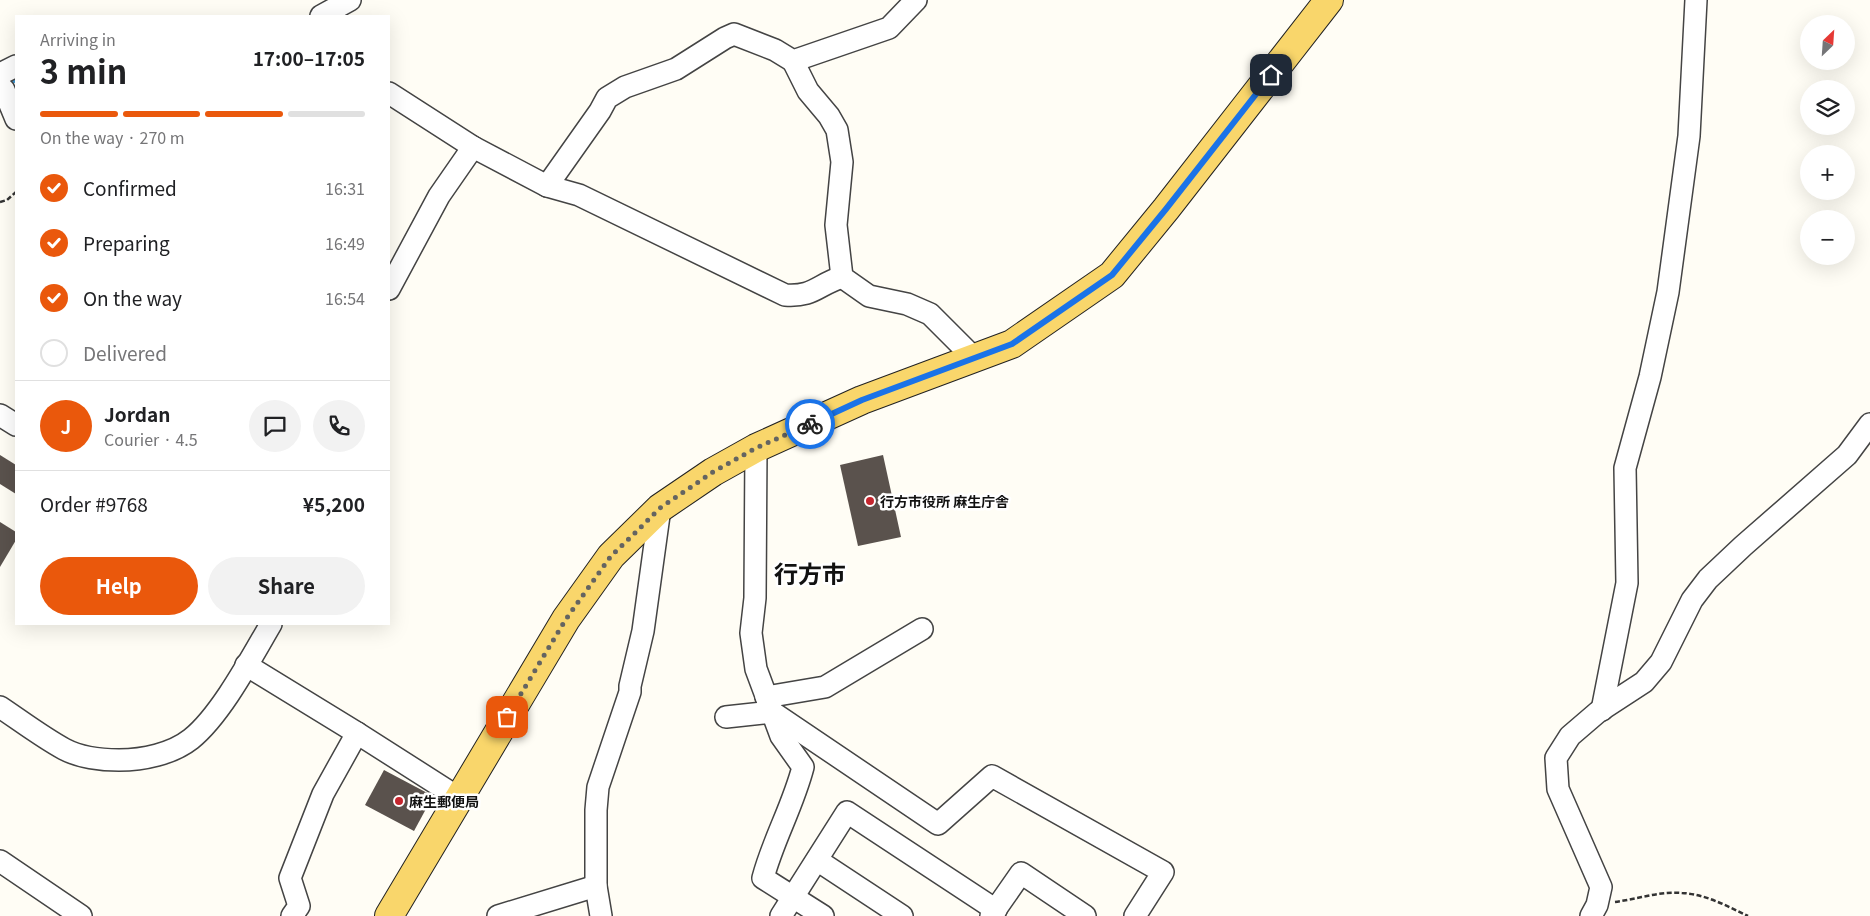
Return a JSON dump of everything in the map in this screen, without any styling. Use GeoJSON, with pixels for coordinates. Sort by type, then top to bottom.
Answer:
{"type":"FeatureCollection","features":[{"type":"Feature","properties":{"kind":"main road"},"geometry":{"type":"LineString","coordinates":[[388,916],[566,619],[611,556],[660,508],[713,472],[756,448],[862,400],[1012,344],[1112,275],[1166,209],[1329,0]]}},
{"type":"Feature","properties":{"kind":"street"},"geometry":{"type":"LineString","coordinates":[[793,61],[889,28],[916,0]]}},
{"type":"Feature","properties":{"kind":"street"},"geometry":{"type":"LineString","coordinates":[[1602,710],[1627,583],[1624,468],[1650,377],[1668,292],[1689,136],[1696,0]]}},
{"type":"Feature","properties":{"kind":"street"},"geometry":{"type":"LineString","coordinates":[[547,186],[600,111],[607,98],[625,87],[676,69],[734,34],[775,50],[793,61],[808,91],[829,116],[837,130],[842,162],[836,225],[842,277],[869,296],[907,304],[930,314],[974,358]]}},
{"type":"Feature","properties":{"kind":"street"},"geometry":{"type":"LineString","coordinates":[[0,74],[15,66]]}},
{"type":"Feature","properties":{"kind":"street"},"geometry":{"type":"LineString","coordinates":[[0,86],[4,90],[15,117]]}},
{"type":"Feature","properties":{"kind":"street"},"geometry":{"type":"LineString","coordinates":[[390,94],[472,147],[547,186],[579,195],[784,295],[799,296],[813,292],[830,281],[842,277]]}},
{"type":"Feature","properties":{"kind":"street"},"geometry":{"type":"LineString","coordinates":[[390,287],[439,196],[472,147]]}},
{"type":"Feature","properties":{"kind":"street"},"geometry":{"type":"LineString","coordinates":[[0,415],[15,424]]}},
{"type":"Feature","properties":{"kind":"street"},"geometry":{"type":"LineString","coordinates":[[1594,910],[1601,887],[1558,789],[1556,758],[1570,736],[1598,712],[1644,682],[1661,662],[1692,600],[1708,579],[1847,454],[1870,424]]}},
{"type":"Feature","properties":{"kind":"street"},"geometry":{"type":"LineString","coordinates":[[756,448],[755,598],[751,633],[756,669],[781,736],[803,767],[797,789],[768,858],[763,878],[823,916]]}},
{"type":"Feature","properties":{"kind":"street"},"geometry":{"type":"LineString","coordinates":[[601,916],[596,886],[596,810],[598,787],[630,692],[643,631],[660,508]]}},
{"type":"Feature","properties":{"kind":"street"},"geometry":{"type":"LineString","coordinates":[[0,707],[65,749],[86,758],[129,760],[163,753],[191,739],[223,702],[270,625]]}},
{"type":"Feature","properties":{"kind":"street"},"geometry":{"type":"LineString","coordinates":[[726,717],[825,686],[922,629]]}},
{"type":"Feature","properties":{"kind":"street"},"geometry":{"type":"LineString","coordinates":[[246,665],[357,732],[459,798]]}},
{"type":"Feature","properties":{"kind":"street"},"geometry":{"type":"LineString","coordinates":[[769,704],[938,824],[992,776],[1163,872],[1135,916]]}},
{"type":"Feature","properties":{"kind":"street"},"geometry":{"type":"LineString","coordinates":[[292,916],[300,906],[290,878],[323,794],[357,732]]}},
{"type":"Feature","properties":{"kind":"street"},"geometry":{"type":"LineString","coordinates":[[781,916],[847,812],[994,913],[1021,873],[1085,916]]}},
{"type":"Feature","properties":{"kind":"street"},"geometry":{"type":"LineString","coordinates":[[817,860],[902,916]]}},
{"type":"Feature","properties":{"kind":"street"},"geometry":{"type":"LineString","coordinates":[[0,861],[81,916]]}},
{"type":"Feature","properties":{"kind":"street"},"geometry":{"type":"LineString","coordinates":[[498,916],[596,886]]}},
{"type":"Feature","properties":{"kind":"path"},"geometry":{"type":"LineString","coordinates":[[0,202],[7,200],[15,193]]}},
{"type":"Feature","properties":{"kind":"path"},"geometry":{"type":"LineString","coordinates":[[1594,910],[1660,894],[1682,892],[1710,898],[1748,916]]}},
{"type":"Feature","properties":{"kind":"building"},"geometry":{"type":"Polygon","coordinates":[[[0,455],[15,464],[15,493],[0,484],[0,455]]]}},
{"type":"Feature","properties":{"kind":"building","name":"行方市役所 麻生庁舎"},"geometry":{"type":"Polygon","coordinates":[[[883,455],[901,537],[858,546],[840,465],[883,455]]]}},
{"type":"Feature","properties":{"kind":"building"},"geometry":{"type":"Polygon","coordinates":[[[0,522],[15,531],[15,542],[0,567],[0,522]]]}},
{"type":"Feature","properties":{"kind":"building"},"geometry":{"type":"Polygon","coordinates":[[[384,770],[433,796],[414,831],[365,805],[384,770]]]}},
{"type":"Feature","properties":{"kind":"waterway"},"geometry":{"type":"LineString","coordinates":[[9,83],[15,80]]}},
{"type":"Feature","properties":{"kind":"way so far"},"geometry":{"type":"LineString","coordinates":[[507,717],[566,619],[611,556],[660,508],[713,472],[756,448],[810,424]]}},
{"type":"Feature","properties":{"kind":"place","name":"行方市役所 麻生庁舎"},"geometry":{"type":"Point","coordinates":[870,501]}},
{"type":"Feature","properties":{"kind":"place","name":"麻生郵便局"},"geometry":{"type":"Point","coordinates":[399,801]}},
{"type":"Feature","properties":{"kind":"district","name":"行方市"},"geometry":{"type":"Point","coordinates":[810,572]}},
{"type":"Feature","properties":{"kind":"route"},"geometry":{"type":"LineString","coordinates":[[810,424],[862,400],[1012,344],[1112,275],[1271,75]]}}]}
